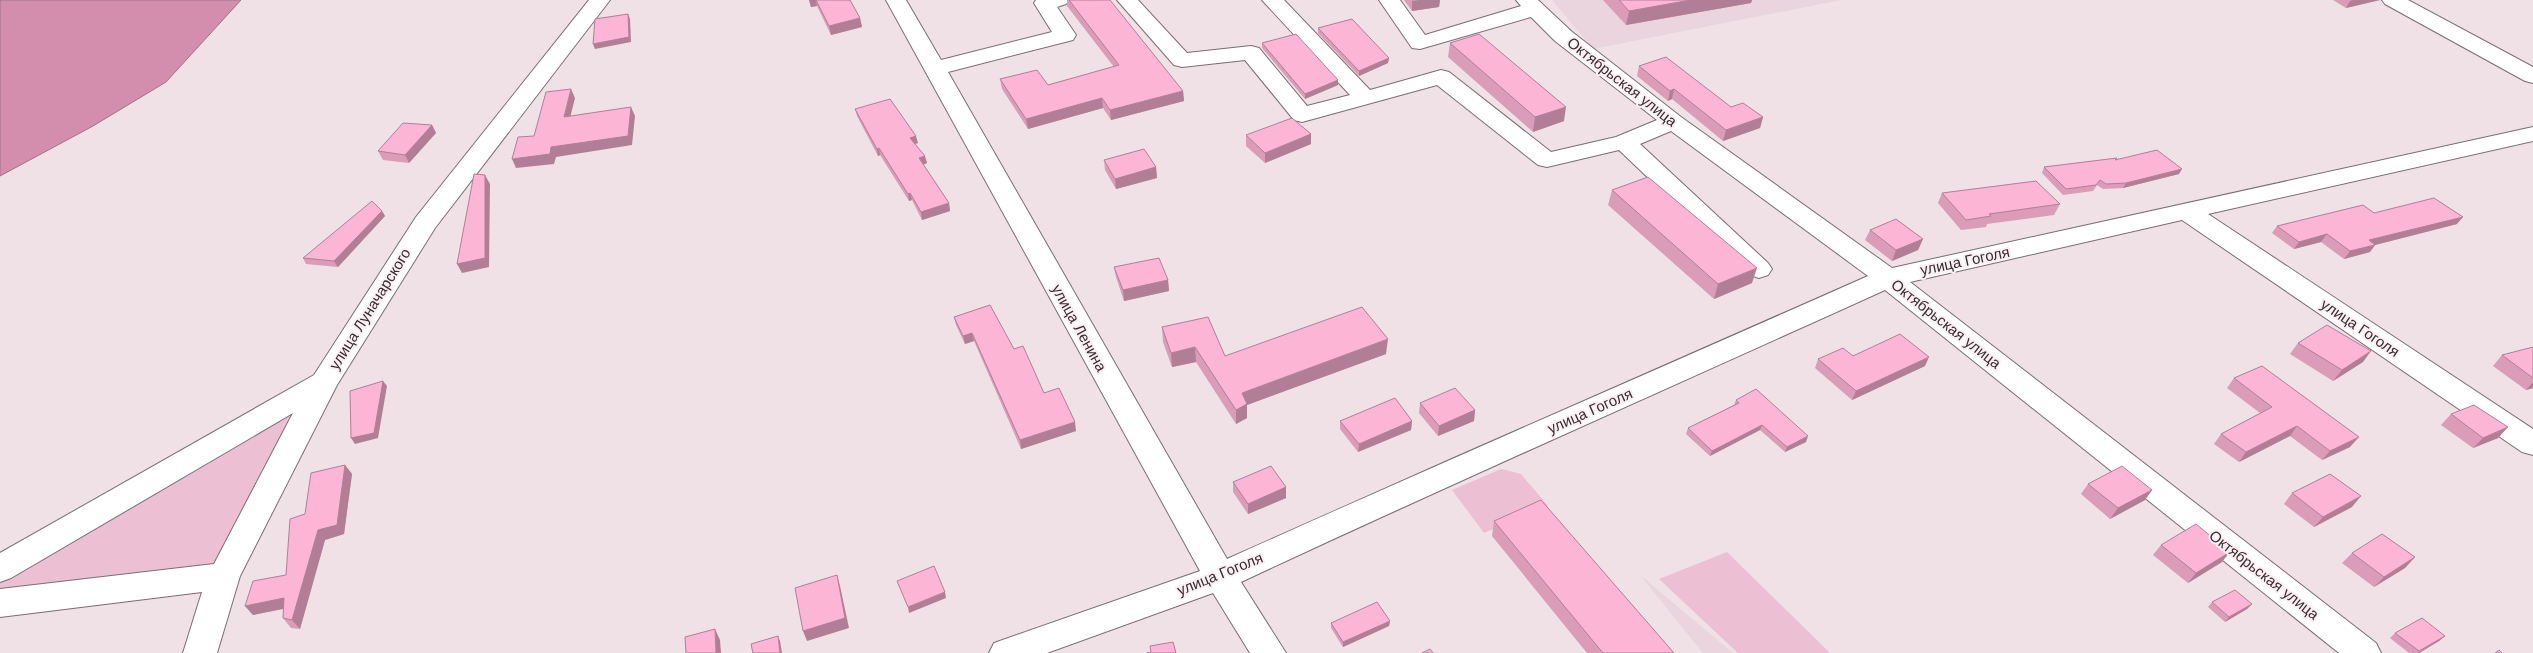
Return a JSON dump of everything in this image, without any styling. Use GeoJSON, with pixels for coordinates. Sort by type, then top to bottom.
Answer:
{"type":"FeatureCollection","features":[{"type":"Feature","properties":{"kind":"street","name":"улица Луначарского"},"geometry":{"type":"LineString","coordinates":[[200,653],[224,576],[324,382],[425,223],[600,0]]}},
{"type":"Feature","properties":{"kind":"street","name":"улица Ленина"},"geometry":{"type":"LineString","coordinates":[[896,0],[933,69],[1220,577],[1269,653]]}},
{"type":"Feature","properties":{"kind":"street"},"geometry":{"type":"LineString","coordinates":[[933,69],[1065,35],[1044,3],[1059,0]]}},
{"type":"Feature","properties":{"kind":"street"},"geometry":{"type":"LineString","coordinates":[[1126,0],[1182,60],[1250,53],[1302,115],[1441,77],[1546,160],[1624,142],[1673,122]]}},
{"type":"Feature","properties":{"kind":"street"},"geometry":{"type":"LineString","coordinates":[[1272,0],[1365,98]]}},
{"type":"Feature","properties":{"kind":"street"},"geometry":{"type":"LineString","coordinates":[[1390,0],[1420,42],[1530,5]]}},
{"type":"Feature","properties":{"kind":"street"},"geometry":{"type":"LineString","coordinates":[[2392,0],[2533,76]]}},
{"type":"Feature","properties":{"kind":"street","name":"Октябрьская улица"},"geometry":{"type":"LineString","coordinates":[[1530,5],[1563,36],[1673,122],[1888,278],[2364,653]]}},
{"type":"Feature","properties":{"kind":"street","name":"улица Гоголя"},"geometry":{"type":"LineString","coordinates":[[1006,653],[1220,577],[1433,479],[1508,448],[1888,278],[2533,134]]}},
{"type":"Feature","properties":{"kind":"street"},"geometry":{"type":"LineString","coordinates":[[1624,142],[1759,269]]}},
{"type":"Feature","properties":{"kind":"street","name":"улица Гоголя"},"geometry":{"type":"LineString","coordinates":[[2187,212],[2533,444]]}},
{"type":"Feature","properties":{"kind":"street"},"geometry":{"type":"LineString","coordinates":[[0,569],[324,382]]}},
{"type":"Feature","properties":{"kind":"street"},"geometry":{"type":"LineString","coordinates":[[0,603],[224,576]]}},
{"type":"Feature","properties":{"kind":"shaded area"},"geometry":{"type":"Polygon","coordinates":[[[0,0],[241,0],[166,82],[93,126],[0,176],[0,0]]]}},
{"type":"Feature","properties":{"kind":"shaded area"},"geometry":{"type":"Polygon","coordinates":[[[1552,0],[1841,0],[1593,49],[1552,0]]]}},
{"type":"Feature","properties":{"kind":"shaded area"},"geometry":{"type":"Polygon","coordinates":[[[324,382],[224,576],[0,603],[0,569],[324,382]]]}},
{"type":"Feature","properties":{"kind":"shaded area"},"geometry":{"type":"Polygon","coordinates":[[[1501,469],[1521,474],[1548,506],[1484,533],[1452,490],[1501,469]]]}},
{"type":"Feature","properties":{"kind":"shaded area"},"geometry":{"type":"Polygon","coordinates":[[[1727,552],[1830,653],[1738,653],[1659,579],[1727,552]]]}},
{"type":"Feature","properties":{"kind":"shaded area"},"geometry":{"type":"Polygon","coordinates":[[[1640,575],[1733,653],[1703,653],[1640,575]]]}},
{"type":"Feature","properties":{"kind":"building"},"geometry":{"type":"Polygon","coordinates":[[[816,0],[850,0],[860,18],[829,26],[816,0]]]}},
{"type":"Feature","properties":{"kind":"building"},"geometry":{"type":"Polygon","coordinates":[[[1069,0],[1110,0],[1183,91],[1110,110],[1102,98],[1026,119],[1000,79],[1037,70],[1048,85],[1119,65],[1069,0]]]}},
{"type":"Feature","properties":{"kind":"building"},"geometry":{"type":"Polygon","coordinates":[[[1619,0],[1691,0],[1629,11],[1619,0]]]}},
{"type":"Feature","properties":{"kind":"building"},"geometry":{"type":"Polygon","coordinates":[[[628,14],[629,37],[593,44],[595,19],[628,14]]]}},
{"type":"Feature","properties":{"kind":"building"},"geometry":{"type":"Polygon","coordinates":[[[1352,19],[1389,58],[1359,71],[1318,28],[1352,19]]]}},
{"type":"Feature","properties":{"kind":"building"},"geometry":{"type":"Polygon","coordinates":[[[1296,34],[1338,80],[1305,94],[1262,43],[1296,34]]]}},
{"type":"Feature","properties":{"kind":"building"},"geometry":{"type":"Polygon","coordinates":[[[1479,34],[1566,107],[1535,117],[1450,43],[1479,34]]]}},
{"type":"Feature","properties":{"kind":"building"},"geometry":{"type":"Polygon","coordinates":[[[1666,57],[1731,107],[1743,103],[1763,117],[1726,130],[1674,89],[1670,91],[1639,66],[1666,57]]]}},
{"type":"Feature","properties":{"kind":"building"},"geometry":{"type":"Polygon","coordinates":[[[571,89],[564,117],[631,107],[628,136],[551,147],[550,154],[512,159],[518,137],[534,136],[546,92],[571,89]]]}},
{"type":"Feature","properties":{"kind":"building"},"geometry":{"type":"Polygon","coordinates":[[[890,99],[916,136],[910,138],[925,156],[919,158],[949,203],[921,212],[879,148],[877,149],[855,109],[890,99]]]}},
{"type":"Feature","properties":{"kind":"building"},"geometry":{"type":"Polygon","coordinates":[[[1292,118],[1311,134],[1265,153],[1246,135],[1292,118]]]}},
{"type":"Feature","properties":{"kind":"building"},"geometry":{"type":"Polygon","coordinates":[[[403,123],[432,125],[405,155],[378,151],[403,123]]]}},
{"type":"Feature","properties":{"kind":"building"},"geometry":{"type":"Polygon","coordinates":[[[1144,149],[1156,167],[1115,179],[1104,160],[1144,149]]]}},
{"type":"Feature","properties":{"kind":"building"},"geometry":{"type":"Polygon","coordinates":[[[2157,150],[2182,169],[2126,183],[2106,184],[2100,180],[2096,185],[2066,189],[2044,167],[2117,158],[2115,160],[2157,150]]]}},
{"type":"Feature","properties":{"kind":"building"},"geometry":{"type":"Polygon","coordinates":[[[474,174],[485,175],[485,258],[457,264],[474,174]]]}},
{"type":"Feature","properties":{"kind":"building"},"geometry":{"type":"Polygon","coordinates":[[[1648,177],[1757,268],[1718,284],[1612,190],[1648,177]]]}},
{"type":"Feature","properties":{"kind":"building"},"geometry":{"type":"Polygon","coordinates":[[[2036,181],[2060,204],[1989,214],[1991,216],[1966,220],[1942,193],[2036,181]]]}},
{"type":"Feature","properties":{"kind":"building"},"geometry":{"type":"Polygon","coordinates":[[[2434,198],[2463,217],[2369,240],[2375,245],[2350,251],[2327,234],[2299,242],[2277,226],[2363,205],[2374,213],[2434,198]]]}},
{"type":"Feature","properties":{"kind":"building"},"geometry":{"type":"Polygon","coordinates":[[[372,201],[382,211],[334,261],[303,258],[372,201]]]}},
{"type":"Feature","properties":{"kind":"building"},"geometry":{"type":"Polygon","coordinates":[[[1896,219],[1923,239],[1896,250],[1870,230],[1896,219]]]}},
{"type":"Feature","properties":{"kind":"building"},"geometry":{"type":"Polygon","coordinates":[[[1159,258],[1168,280],[1123,290],[1114,267],[1159,258]]]}},
{"type":"Feature","properties":{"kind":"building"},"geometry":{"type":"Polygon","coordinates":[[[990,305],[1014,349],[1023,346],[1044,393],[1059,388],[1075,422],[1020,440],[972,333],[963,336],[954,317],[990,305]]]}},
{"type":"Feature","properties":{"kind":"building"},"geometry":{"type":"Polygon","coordinates":[[[1362,307],[1388,339],[1242,393],[1247,404],[1236,410],[1195,347],[1171,353],[1162,327],[1208,317],[1225,356],[1362,307]]]}},
{"type":"Feature","properties":{"kind":"building"},"geometry":{"type":"Polygon","coordinates":[[[2327,325],[2371,351],[2342,370],[2298,343],[2327,325]]]}},
{"type":"Feature","properties":{"kind":"building"},"geometry":{"type":"Polygon","coordinates":[[[1900,334],[1929,357],[1856,391],[1818,359],[1843,348],[1853,356],[1900,334]]]}},
{"type":"Feature","properties":{"kind":"building"},"geometry":{"type":"Polygon","coordinates":[[[2533,347],[2533,378],[2502,355],[2533,347]]]}},
{"type":"Feature","properties":{"kind":"building"},"geometry":{"type":"Polygon","coordinates":[[[2262,366],[2359,437],[2330,451],[2297,426],[2246,452],[2221,434],[2272,407],[2234,378],[2262,366]]]}},
{"type":"Feature","properties":{"kind":"building"},"geometry":{"type":"Polygon","coordinates":[[[383,381],[374,433],[351,438],[350,391],[383,381]]]}},
{"type":"Feature","properties":{"kind":"building"},"geometry":{"type":"Polygon","coordinates":[[[1455,388],[1475,410],[1439,426],[1420,403],[1455,388]]]}},
{"type":"Feature","properties":{"kind":"building"},"geometry":{"type":"Polygon","coordinates":[[[1756,389],[1808,436],[1787,447],[1762,425],[1712,451],[1688,428],[1739,403],[1736,400],[1756,389]]]}},
{"type":"Feature","properties":{"kind":"building"},"geometry":{"type":"Polygon","coordinates":[[[1395,398],[1412,421],[1359,444],[1340,421],[1395,398]]]}},
{"type":"Feature","properties":{"kind":"building"},"geometry":{"type":"Polygon","coordinates":[[[2474,405],[2508,427],[2483,438],[2451,414],[2474,405]]]}},
{"type":"Feature","properties":{"kind":"building"},"geometry":{"type":"Polygon","coordinates":[[[345,465],[337,525],[318,530],[292,620],[283,618],[284,598],[245,606],[253,581],[286,575],[290,519],[305,514],[311,473],[345,465]]]}},
{"type":"Feature","properties":{"kind":"building"},"geometry":{"type":"Polygon","coordinates":[[[1271,466],[1286,487],[1248,504],[1233,482],[1271,466]]]}},
{"type":"Feature","properties":{"kind":"building"},"geometry":{"type":"Polygon","coordinates":[[[2122,466],[2152,490],[2118,508],[2088,484],[2122,466]]]}},
{"type":"Feature","properties":{"kind":"building"},"geometry":{"type":"Polygon","coordinates":[[[2330,474],[2361,496],[2323,517],[2292,493],[2330,474]]]}},
{"type":"Feature","properties":{"kind":"building"},"geometry":{"type":"Polygon","coordinates":[[[1541,500],[1674,653],[1603,653],[1494,521],[1541,500]]]}},
{"type":"Feature","properties":{"kind":"building"},"geometry":{"type":"Polygon","coordinates":[[[2196,524],[2230,552],[2196,573],[2161,545],[2196,524]]]}},
{"type":"Feature","properties":{"kind":"building"},"geometry":{"type":"Polygon","coordinates":[[[2382,534],[2415,557],[2384,577],[2352,553],[2382,534]]]}},
{"type":"Feature","properties":{"kind":"building"},"geometry":{"type":"Polygon","coordinates":[[[934,566],[945,592],[908,607],[897,581],[934,566]]]}},
{"type":"Feature","properties":{"kind":"building"},"geometry":{"type":"Polygon","coordinates":[[[837,575],[845,618],[803,631],[795,588],[837,575]]]}},
{"type":"Feature","properties":{"kind":"building"},"geometry":{"type":"Polygon","coordinates":[[[2235,590],[2252,604],[2229,617],[2212,602],[2235,590]]]}},
{"type":"Feature","properties":{"kind":"building"},"geometry":{"type":"Polygon","coordinates":[[[1377,602],[1390,621],[1343,642],[1331,623],[1377,602]]]}},
{"type":"Feature","properties":{"kind":"building"},"geometry":{"type":"Polygon","coordinates":[[[2422,618],[2445,636],[2419,651],[2395,633],[2422,618]]]}},
{"type":"Feature","properties":{"kind":"building"},"geometry":{"type":"Polygon","coordinates":[[[715,629],[716,653],[686,653],[685,637],[715,629]]]}},
{"type":"Feature","properties":{"kind":"building"},"geometry":{"type":"Polygon","coordinates":[[[778,636],[780,653],[753,653],[751,644],[778,636]]]}},
{"type":"Feature","properties":{"kind":"building"},"geometry":{"type":"Polygon","coordinates":[[[1173,642],[1176,653],[1147,653],[1151,652],[1150,646],[1173,642]]]}},
{"type":"Feature","properties":{"kind":"building"},"geometry":{"type":"Polygon","coordinates":[[[1430,649],[1433,653],[1422,653],[1430,649]]]}}]}
